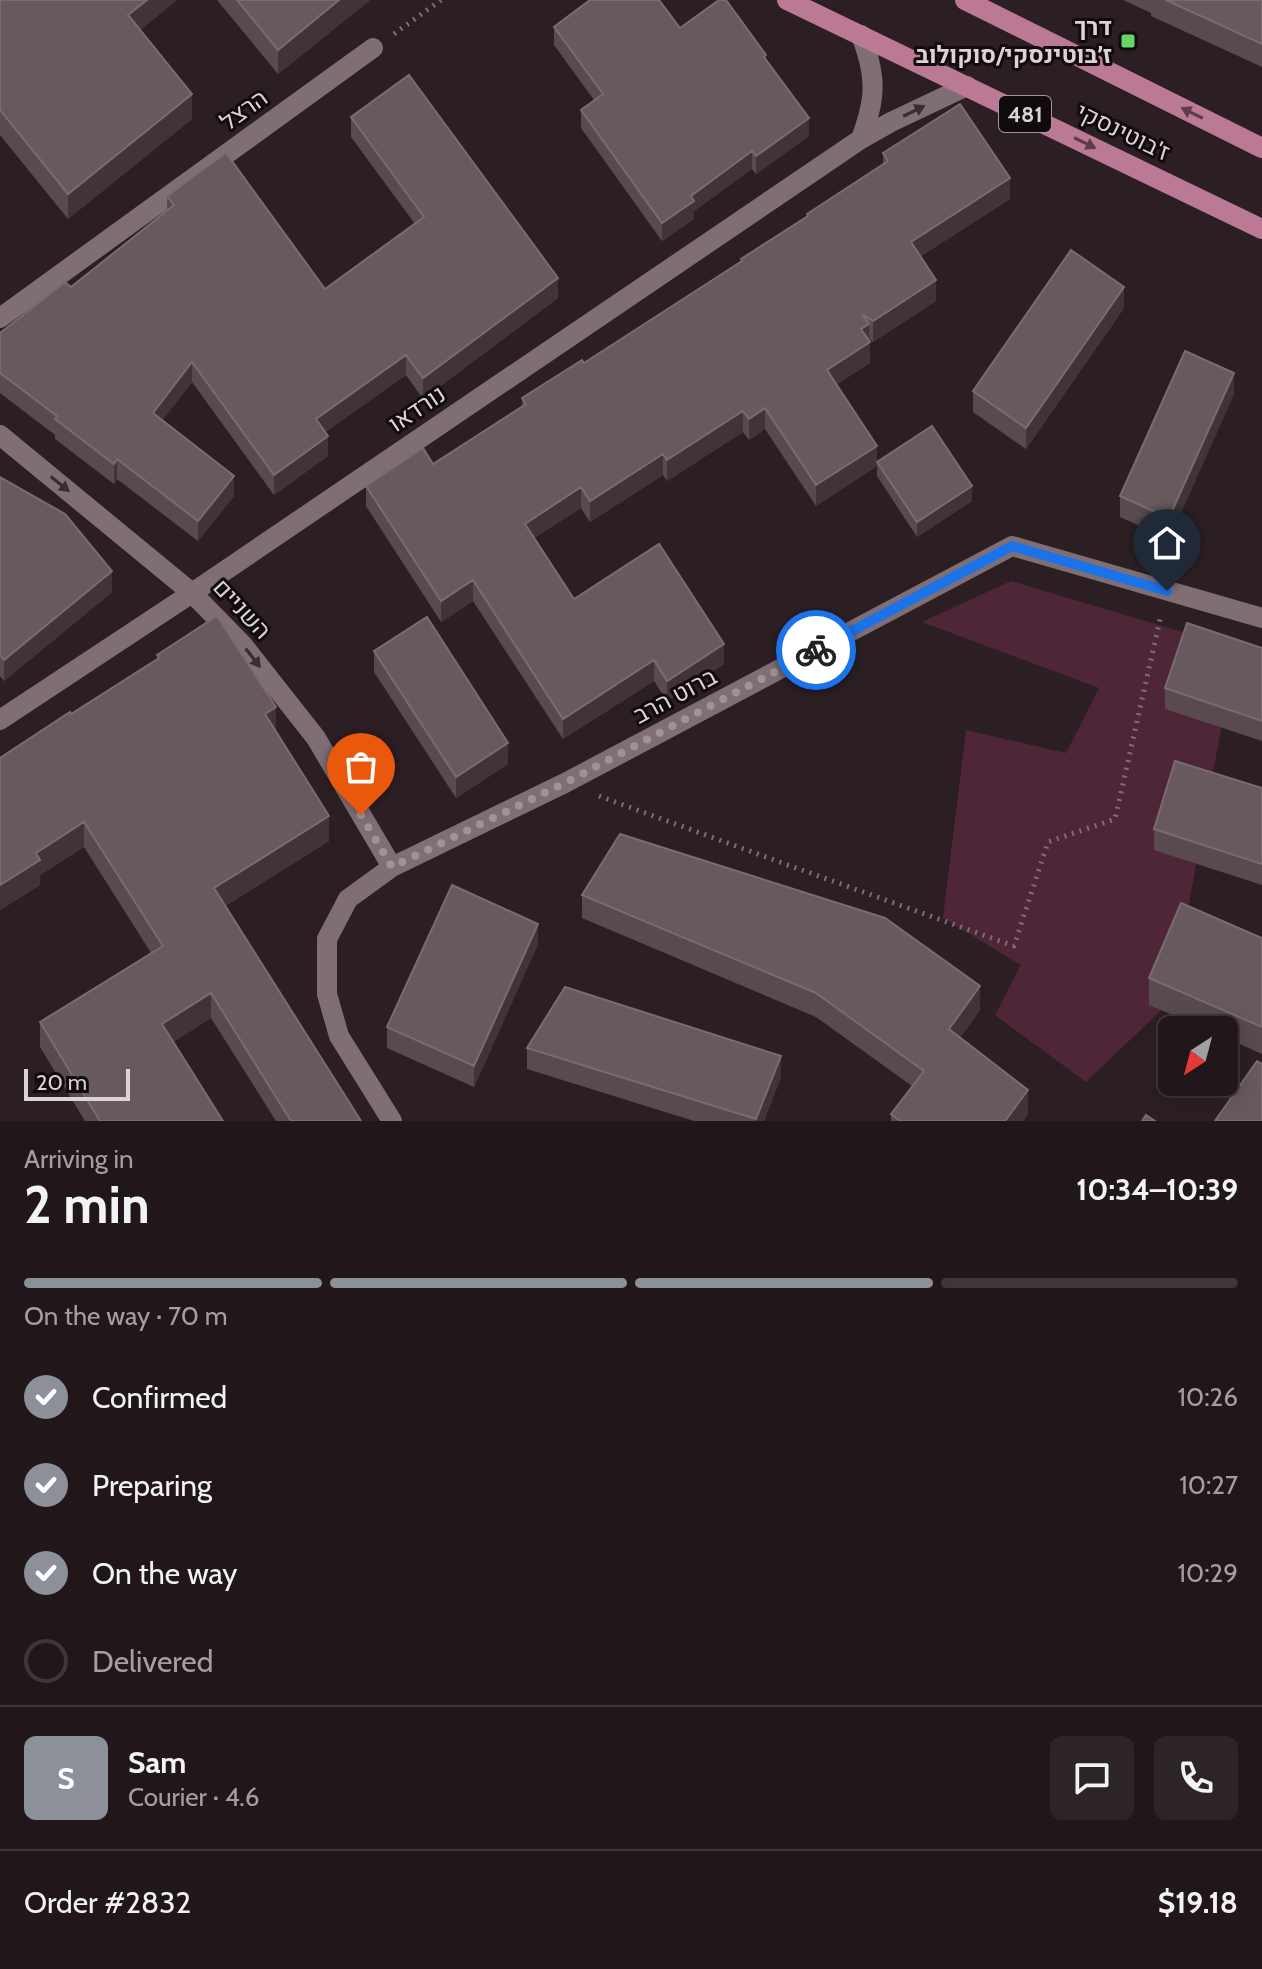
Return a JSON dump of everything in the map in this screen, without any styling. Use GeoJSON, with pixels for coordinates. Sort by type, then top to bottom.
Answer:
{"type":"FeatureCollection","features":[{"type":"Feature","properties":{"kind":"main road","name":"ז'בוטינסקי"},"geometry":{"type":"LineString","coordinates":[[787,0],[1262,229]]}},
{"type":"Feature","properties":{"kind":"main road"},"geometry":{"type":"LineString","coordinates":[[965,0],[1262,148]]}},
{"type":"Feature","properties":{"kind":"street"},"geometry":{"type":"LineString","coordinates":[[861,35],[870,58],[873,87],[871,114],[861,139]]}},
{"type":"Feature","properties":{"kind":"street","name":"הרצל"},"geometry":{"type":"LineString","coordinates":[[0,318],[373,48]]}},
{"type":"Feature","properties":{"kind":"street","name":"נורדאו"},"geometry":{"type":"LineString","coordinates":[[0,720],[861,139],[967,86]]}},
{"type":"Feature","properties":{"kind":"street","name":"השניים"},"geometry":{"type":"LineString","coordinates":[[0,435],[192,593],[242,644],[316,738],[392,867]]}},
{"type":"Feature","properties":{"kind":"street","name":"ברוט הרב"},"geometry":{"type":"LineString","coordinates":[[392,1121],[339,1036],[327,994],[327,939],[348,899],[392,867],[565,783],[1012,546],[1262,618]]}},
{"type":"Feature","properties":{"kind":"path"},"geometry":{"type":"LineString","coordinates":[[373,48],[441,0]]}},
{"type":"Feature","properties":{"kind":"path"},"geometry":{"type":"LineString","coordinates":[[565,783],[1014,946],[1048,842],[1115,819],[1167,591]]}},
{"type":"Feature","properties":{"kind":"shaded area"},"geometry":{"type":"Polygon","coordinates":[[[1011,581],[1236,648],[1171,1001],[1086,1082],[995,1015],[1021,965],[943,918],[966,730],[1066,753],[1099,688],[922,622],[1011,581]]]}},
{"type":"Feature","properties":{"kind":"building"},"geometry":{"type":"Polygon","coordinates":[[[0,0],[147,0],[128,15],[192,94],[68,194],[0,110],[0,0]]]}},
{"type":"Feature","properties":{"kind":"building"},"geometry":{"type":"Polygon","coordinates":[[[237,0],[339,0],[278,50],[237,0]]]}},
{"type":"Feature","properties":{"kind":"building"},"geometry":{"type":"Polygon","coordinates":[[[590,0],[659,0],[680,28],[719,0],[726,0],[809,118],[756,156],[752,151],[691,196],[694,201],[662,223],[581,110],[603,94],[554,27],[590,0]]]}},
{"type":"Feature","properties":{"kind":"building"},"geometry":{"type":"Polygon","coordinates":[[[1166,0],[1262,0],[1262,44],[1166,0]]]}},
{"type":"Feature","properties":{"kind":"building"},"geometry":{"type":"Polygon","coordinates":[[[409,75],[558,278],[423,378],[406,355],[316,419],[328,436],[274,475],[192,362],[153,413],[234,476],[198,521],[117,459],[114,464],[0,373],[0,333],[65,282],[71,287],[174,205],[167,196],[226,153],[325,289],[424,217],[351,117],[409,75]]]}},
{"type":"Feature","properties":{"kind":"building"},"geometry":{"type":"Polygon","coordinates":[[[960,104],[1010,178],[911,242],[936,280],[873,321],[862,314],[869,324],[861,329],[870,342],[827,370],[877,446],[816,485],[765,408],[749,419],[743,411],[667,460],[663,454],[590,501],[581,487],[525,524],[574,599],[659,544],[724,644],[667,681],[654,660],[563,719],[473,580],[441,601],[366,486],[423,448],[433,464],[526,404],[522,398],[582,360],[584,363],[808,216],[888,161],[883,153],[960,104]]]}},
{"type":"Feature","properties":{"kind":"building"},"geometry":{"type":"Polygon","coordinates":[[[1071,250],[1124,287],[1026,428],[973,391],[1071,250]]]}},
{"type":"Feature","properties":{"kind":"building"},"geometry":{"type":"Polygon","coordinates":[[[1185,351],[1234,373],[1169,518],[1120,496],[1185,351]]]}},
{"type":"Feature","properties":{"kind":"building"},"geometry":{"type":"Polygon","coordinates":[[[932,426],[972,486],[917,522],[877,462],[932,426]]]}},
{"type":"Feature","properties":{"kind":"building"},"geometry":{"type":"Polygon","coordinates":[[[0,477],[65,514],[112,571],[4,660],[0,655],[0,477]]]}},
{"type":"Feature","properties":{"kind":"building"},"geometry":{"type":"Polygon","coordinates":[[[217,616],[276,707],[265,714],[329,816],[214,888],[361,1121],[291,1121],[211,993],[162,1024],[223,1121],[100,1121],[40,1022],[163,946],[84,822],[36,853],[40,860],[0,885],[0,758],[159,658],[157,655],[217,616]]]}},
{"type":"Feature","properties":{"kind":"building"},"geometry":{"type":"Polygon","coordinates":[[[427,617],[508,743],[456,777],[374,651],[427,617]]]}},
{"type":"Feature","properties":{"kind":"building"},"geometry":{"type":"Polygon","coordinates":[[[1187,623],[1262,648],[1262,721],[1165,688],[1187,623]]]}},
{"type":"Feature","properties":{"kind":"building"},"geometry":{"type":"Polygon","coordinates":[[[1175,761],[1262,788],[1262,864],[1154,829],[1175,761]]]}},
{"type":"Feature","properties":{"kind":"building"},"geometry":{"type":"Polygon","coordinates":[[[620,834],[885,918],[980,986],[949,1029],[1028,1090],[1005,1121],[900,1121],[891,1114],[924,1071],[816,993],[582,895],[620,834]]]}},
{"type":"Feature","properties":{"kind":"building"},"geometry":{"type":"Polygon","coordinates":[[[452,885],[538,924],[474,1066],[387,1027],[452,885]]]}},
{"type":"Feature","properties":{"kind":"building"},"geometry":{"type":"Polygon","coordinates":[[[1181,903],[1262,938],[1262,1027],[1238,1016],[1149,978],[1181,903]]]}},
{"type":"Feature","properties":{"kind":"building"},"geometry":{"type":"Polygon","coordinates":[[[565,987],[781,1056],[756,1119],[527,1048],[565,987]]]}},
{"type":"Feature","properties":{"kind":"building"},"geometry":{"type":"Polygon","coordinates":[[[1257,1061],[1262,1064],[1262,1121],[1215,1121],[1232,1096],[1238,1096],[1238,1088],[1257,1061]]]}},
{"type":"Feature","properties":{"kind":"way so far"},"geometry":{"type":"LineString","coordinates":[[361,815],[392,867],[565,783],[816,650]]}},
{"type":"Feature","properties":{"kind":"place","name":"דרך ז׳בוטינסקי/סוקולוב"},"geometry":{"type":"Point","coordinates":[1128,41]}},
{"type":"Feature","properties":{"kind":"route"},"geometry":{"type":"LineString","coordinates":[[816,650],[1012,546],[1167,591]]}}]}
